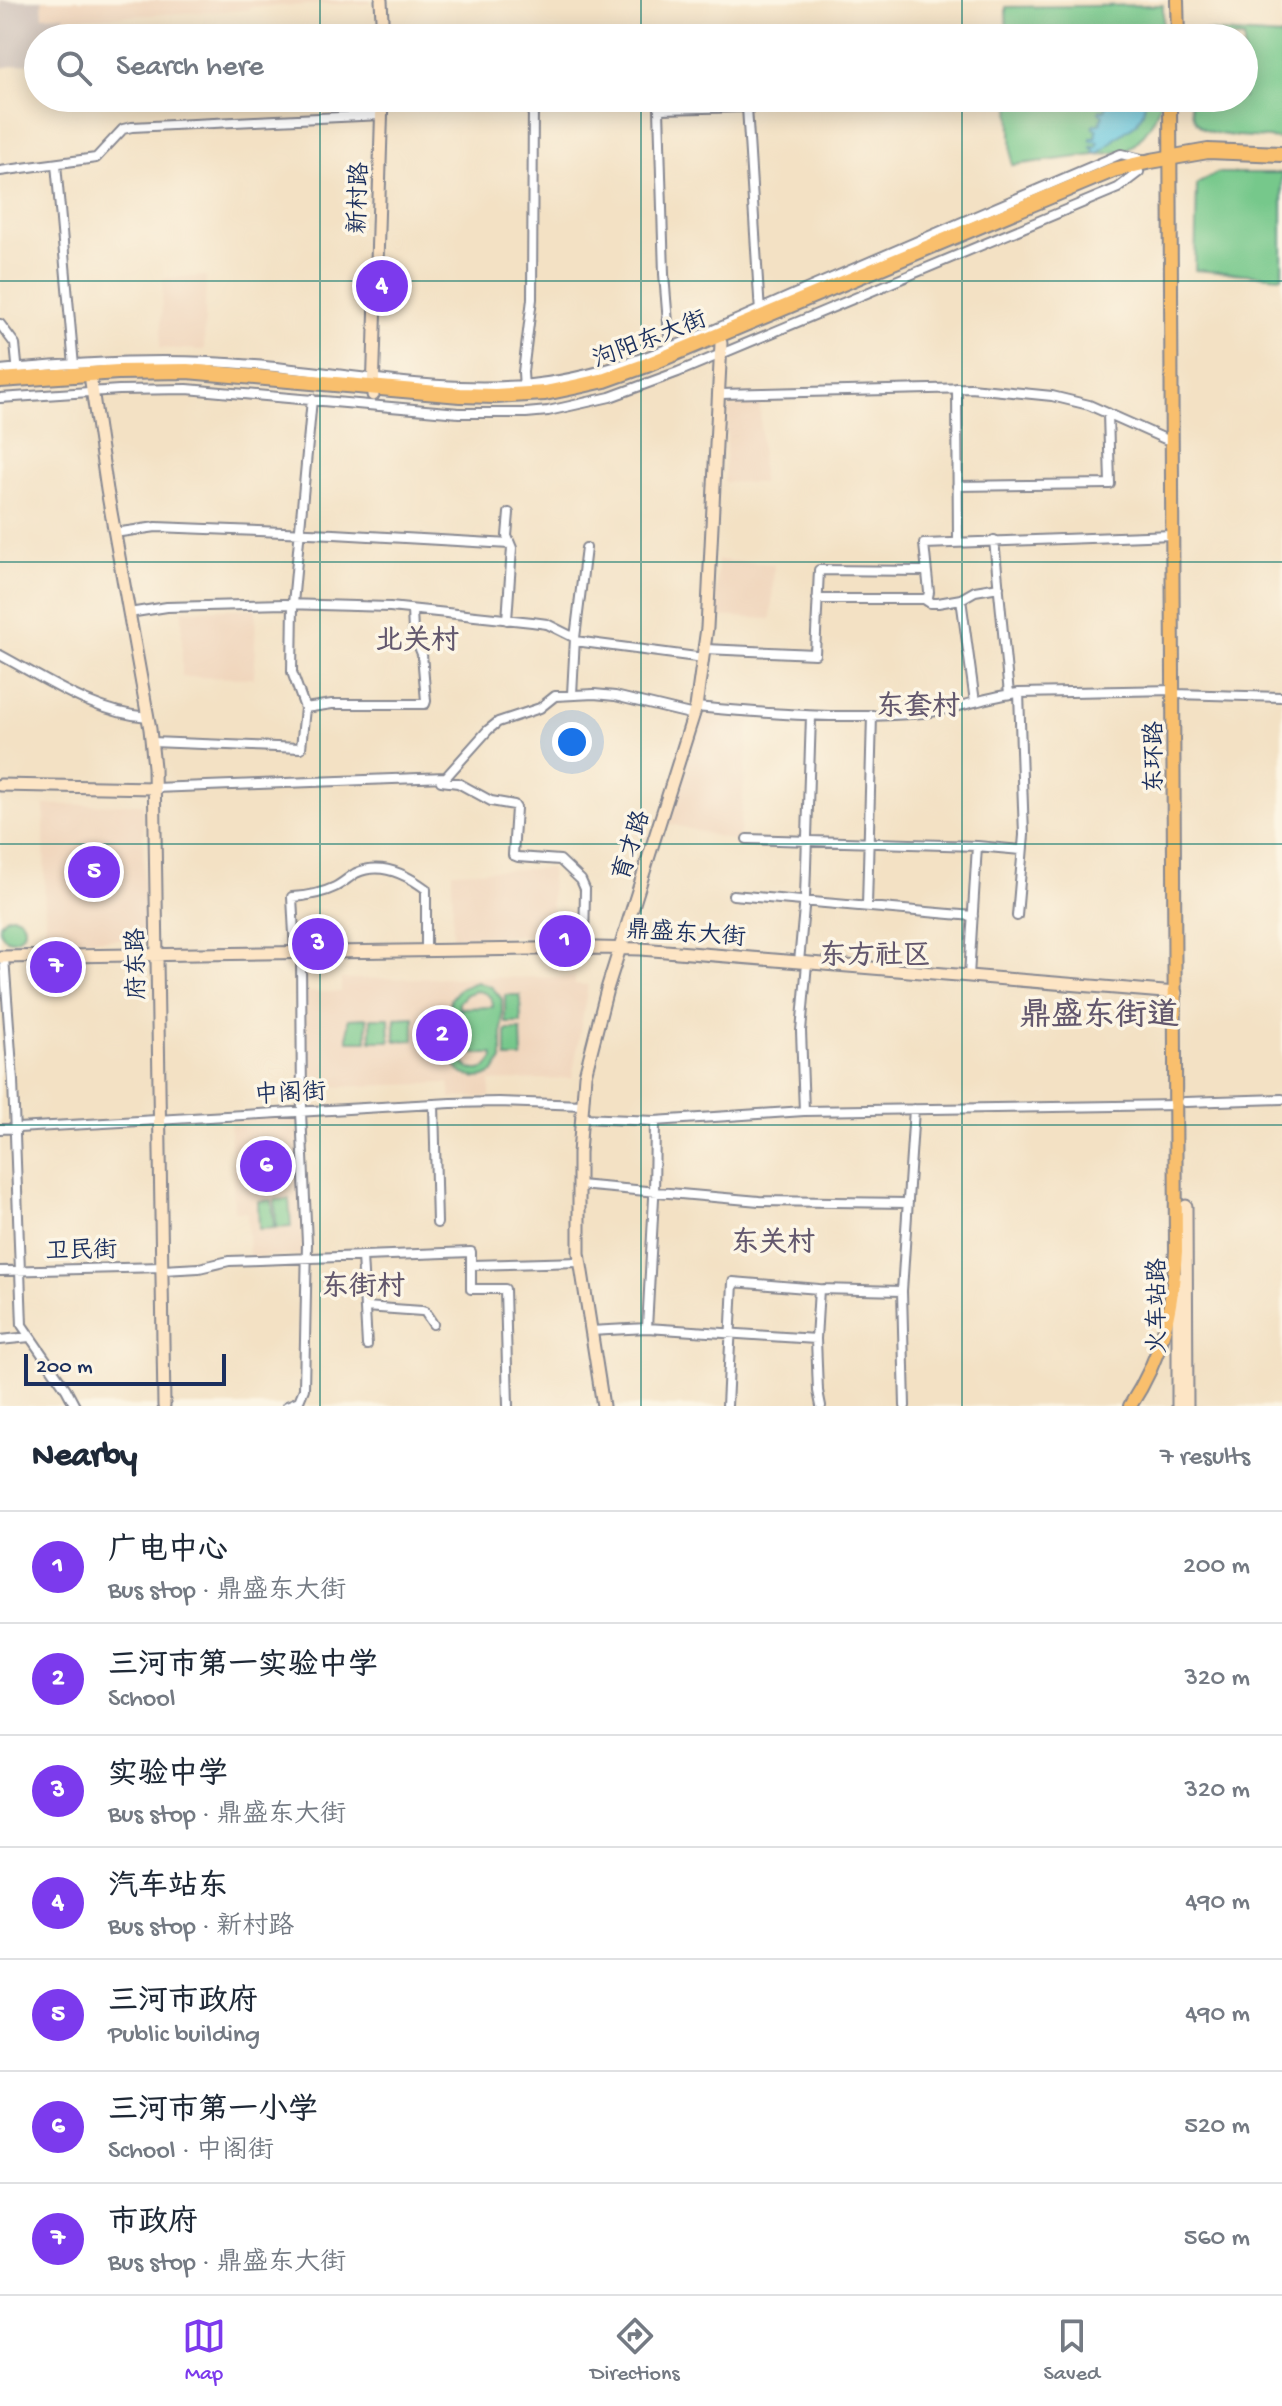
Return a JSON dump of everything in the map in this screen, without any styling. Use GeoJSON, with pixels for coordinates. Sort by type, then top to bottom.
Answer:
{"type":"FeatureCollection","features":[{"type":"Feature","properties":{"kind":"highway","name":"泃阳东大街"},"geometry":{"type":"LineString","coordinates":[[0,388],[92,387],[187,379],[373,386],[476,404],[546,401],[591,392],[721,348],[1115,178],[1208,151],[1282,154]]}},
{"type":"Feature","properties":{"kind":"highway","name":"泃阳东大街"},"geometry":{"type":"LineString","coordinates":[[0,380],[18,374],[74,369],[187,371],[460,395],[524,390],[545,393],[605,380],[1099,176],[1151,161],[1208,159],[1282,162]]}},
{"type":"Feature","properties":{"kind":"main road"},"geometry":{"type":"LineString","coordinates":[[381,0],[382,24]]}},
{"type":"Feature","properties":{"kind":"main road"},"geometry":{"type":"LineString","coordinates":[[1169,0],[1169,24]]}},
{"type":"Feature","properties":{"kind":"main road"},"geometry":{"type":"LineString","coordinates":[[1177,0],[1178,24]]}},
{"type":"Feature","properties":{"kind":"main road","name":"东环路"},"geometry":{"type":"LineString","coordinates":[[1140,1406],[1163,1365],[1178,1315],[1183,1278],[1174,160],[1171,112]]}},
{"type":"Feature","properties":{"kind":"main road","name":"东环路"},"geometry":{"type":"LineString","coordinates":[[1177,112],[1172,442],[1177,693],[1176,993],[1181,1104]]}},
{"type":"Feature","properties":{"kind":"main road","name":"新村路"},"geometry":{"type":"LineString","coordinates":[[373,386],[382,115]]}},
{"type":"Feature","properties":{"kind":"main road","name":"育才路"},"geometry":{"type":"LineString","coordinates":[[603,1406],[580,1262],[579,1185],[585,1075],[619,949],[695,711],[704,654],[721,348]]}},
{"type":"Feature","properties":{"kind":"main road","name":"府东路"},"geometry":{"type":"LineString","coordinates":[[92,387],[114,533],[152,742],[164,1406]]}},
{"type":"Feature","properties":{"kind":"main road"},"geometry":{"type":"LineString","coordinates":[[0,785],[154,788]]}},
{"type":"Feature","properties":{"kind":"main road","name":"鼎盛东大街"},"geometry":{"type":"LineString","coordinates":[[2,957],[619,949],[1176,993]]}},
{"type":"Feature","properties":{"kind":"main road","name":"东环路"},"geometry":{"type":"LineString","coordinates":[[1130,1406],[1155,1362],[1168,1321],[1182,1206]]}},
{"type":"Feature","properties":{"kind":"main road","name":"火车站路"},"geometry":{"type":"LineString","coordinates":[[1182,1206],[1187,1406]]}},
{"type":"Feature","properties":{"kind":"main road","name":"火车站路"},"geometry":{"type":"LineString","coordinates":[[1178,1315],[1178,1406]]}},
{"type":"Feature","properties":{"kind":"street"},"geometry":{"type":"LineString","coordinates":[[524,390],[526,338],[532,299],[533,112]]}},
{"type":"Feature","properties":{"kind":"street"},"geometry":{"type":"LineString","coordinates":[[659,112],[664,274],[670,351]]}},
{"type":"Feature","properties":{"kind":"street"},"geometry":{"type":"LineString","coordinates":[[747,112],[760,314]]}},
{"type":"Feature","properties":{"kind":"street"},"geometry":{"type":"LineString","coordinates":[[0,171],[92,160],[100,157],[123,129],[132,127],[382,115]]}},
{"type":"Feature","properties":{"kind":"street"},"geometry":{"type":"LineString","coordinates":[[56,164],[74,369]]}},
{"type":"Feature","properties":{"kind":"street"},"geometry":{"type":"LineString","coordinates":[[0,324],[15,344],[18,374],[0,370]]}},
{"type":"Feature","properties":{"kind":"street"},"geometry":{"type":"LineString","coordinates":[[0,398],[92,387],[187,389],[467,413],[548,411],[633,390],[721,348]]}},
{"type":"Feature","properties":{"kind":"street"},"geometry":{"type":"LineString","coordinates":[[720,394],[957,388],[1052,396],[1108,413],[1172,442]]}},
{"type":"Feature","properties":{"kind":"street"},"geometry":{"type":"LineString","coordinates":[[957,388],[958,542]]}},
{"type":"Feature","properties":{"kind":"street"},"geometry":{"type":"LineString","coordinates":[[152,742],[301,748],[305,708],[292,672],[293,604],[312,399]]}},
{"type":"Feature","properties":{"kind":"street"},"geometry":{"type":"LineString","coordinates":[[957,486],[1110,484],[1108,413]]}},
{"type":"Feature","properties":{"kind":"street"},"geometry":{"type":"LineString","coordinates":[[507,620],[509,513]]}},
{"type":"Feature","properties":{"kind":"street"},"geometry":{"type":"LineString","coordinates":[[114,533],[156,527],[510,544]]}},
{"type":"Feature","properties":{"kind":"street"},"geometry":{"type":"LineString","coordinates":[[924,599],[929,592],[924,544],[1173,535]]}},
{"type":"Feature","properties":{"kind":"street"},"geometry":{"type":"LineString","coordinates":[[994,540],[1014,694],[1024,835],[1017,916]]}},
{"type":"Feature","properties":{"kind":"street"},"geometry":{"type":"LineString","coordinates":[[572,694],[586,548]]}},
{"type":"Feature","properties":{"kind":"street"},"geometry":{"type":"LineString","coordinates":[[129,613],[167,607],[293,604],[412,610],[547,624],[575,639],[704,654],[815,654],[819,570],[926,571]]}},
{"type":"Feature","properties":{"kind":"street"},"geometry":{"type":"LineString","coordinates":[[817,599],[924,599],[938,603],[999,587]]}},
{"type":"Feature","properties":{"kind":"street"},"geometry":{"type":"LineString","coordinates":[[961,599],[975,702]]}},
{"type":"Feature","properties":{"kind":"street"},"geometry":{"type":"LineString","coordinates":[[305,708],[332,704],[425,704],[422,654],[413,636],[412,610]]}},
{"type":"Feature","properties":{"kind":"street"},"geometry":{"type":"LineString","coordinates":[[0,655],[85,700],[110,710],[148,717]]}},
{"type":"Feature","properties":{"kind":"street"},"geometry":{"type":"LineString","coordinates":[[154,788],[446,777],[498,722],[540,708],[555,696],[572,694],[615,696],[695,711],[811,716],[925,713],[1014,694],[1065,691],[1282,697]]}},
{"type":"Feature","properties":{"kind":"street"},"geometry":{"type":"LineString","coordinates":[[867,906],[872,715]]}},
{"type":"Feature","properties":{"kind":"street"},"geometry":{"type":"LineString","coordinates":[[804,1111],[801,1031],[811,716]]}},
{"type":"Feature","properties":{"kind":"street"},"geometry":{"type":"LineString","coordinates":[[437,779],[458,783],[491,801],[514,805],[513,855],[560,860],[581,880],[585,889],[584,948]]}},
{"type":"Feature","properties":{"kind":"street"},"geometry":{"type":"LineString","coordinates":[[747,839],[1021,850]]}},
{"type":"Feature","properties":{"kind":"street"},"geometry":{"type":"LineString","coordinates":[[969,976],[977,846]]}},
{"type":"Feature","properties":{"kind":"street"},"geometry":{"type":"LineString","coordinates":[[287,1406],[299,1401],[304,1389],[307,1258],[298,953],[292,897],[323,892],[357,873],[377,867],[391,869],[426,889],[426,951]]}},
{"type":"Feature","properties":{"kind":"street"},"geometry":{"type":"LineString","coordinates":[[733,895],[973,916]]}},
{"type":"Feature","properties":{"kind":"street"},"geometry":{"type":"LineString","coordinates":[[2,957],[14,1128],[22,1325],[75,1406]]}},
{"type":"Feature","properties":{"kind":"street"},"geometry":{"type":"LineString","coordinates":[[582,1118],[655,1121],[804,1111],[1181,1104],[1282,1099]]}},
{"type":"Feature","properties":{"kind":"street","name":"中阁街"},"geometry":{"type":"LineString","coordinates":[[0,1129],[434,1104],[499,1102],[583,1105]]}},
{"type":"Feature","properties":{"kind":"street"},"geometry":{"type":"LineString","coordinates":[[434,1104],[437,1223]]}},
{"type":"Feature","properties":{"kind":"street"},"geometry":{"type":"LineString","coordinates":[[905,1406],[902,1291],[914,1109]]}},
{"type":"Feature","properties":{"kind":"street"},"geometry":{"type":"LineString","coordinates":[[647,1328],[655,1121]]}},
{"type":"Feature","properties":{"kind":"street"},"geometry":{"type":"LineString","coordinates":[[579,1185],[759,1201],[908,1203]]}},
{"type":"Feature","properties":{"kind":"street","name":"卫民街"},"geometry":{"type":"LineString","coordinates":[[0,1271],[199,1268],[229,1261],[471,1252],[472,1265]]}},
{"type":"Feature","properties":{"kind":"street"},"geometry":{"type":"LineString","coordinates":[[362,1256],[367,1345]]}},
{"type":"Feature","properties":{"kind":"street"},"geometry":{"type":"LineString","coordinates":[[508,1406],[505,1289],[471,1289],[472,1265],[580,1262]]}},
{"type":"Feature","properties":{"kind":"street"},"geometry":{"type":"LineString","coordinates":[[727,1406],[733,1282],[819,1289],[902,1291]]}},
{"type":"Feature","properties":{"kind":"street"},"geometry":{"type":"LineString","coordinates":[[819,1289],[816,1339],[821,1406]]}},
{"type":"Feature","properties":{"kind":"street"},"geometry":{"type":"LineString","coordinates":[[365,1307],[422,1311],[433,1324]]}},
{"type":"Feature","properties":{"kind":"street"},"geometry":{"type":"LineString","coordinates":[[590,1331],[647,1328],[816,1339]]}},
{"type":"Feature","properties":{"kind":"street"},"geometry":{"type":"LineString","coordinates":[[0,1340],[30,1337]]}},
{"type":"Feature","properties":{"kind":"shaded area"},"geometry":{"type":"Polygon","coordinates":[[[0,0],[42,0],[43,16],[64,15],[64,24],[24,24],[24,64],[0,68],[0,0]]]}},
{"type":"Feature","properties":{"kind":"shaded area"},"geometry":{"type":"Polygon","coordinates":[[[42,0],[370,0],[370,3],[64,19],[63,15],[43,16],[42,0]]]}},
{"type":"Feature","properties":{"kind":"shaded area"},"geometry":{"type":"Polygon","coordinates":[[[206,276],[204,350],[160,348],[163,278],[206,276]]]}},
{"type":"Feature","properties":{"kind":"shaded area"},"geometry":{"type":"Polygon","coordinates":[[[760,405],[762,483],[724,482],[729,406],[760,405]]]}},
{"type":"Feature","properties":{"kind":"shaded area"},"geometry":{"type":"Polygon","coordinates":[[[718,560],[774,564],[771,619],[715,616],[718,560]]]}},
{"type":"Feature","properties":{"kind":"shaded area"},"geometry":{"type":"Polygon","coordinates":[[[256,608],[254,678],[182,677],[182,610],[256,608]]]}},
{"type":"Feature","properties":{"kind":"shaded area"},"geometry":{"type":"Polygon","coordinates":[[[700,712],[750,717],[739,842],[667,823],[700,712]]]}},
{"type":"Feature","properties":{"kind":"shaded area"},"geometry":{"type":"Polygon","coordinates":[[[143,804],[144,939],[45,940],[44,805],[143,804]]]}},
{"type":"Feature","properties":{"kind":"shaded area"},"geometry":{"type":"Polygon","coordinates":[[[551,868],[552,935],[453,937],[452,872],[551,868]]]}},
{"type":"Feature","properties":{"kind":"shaded area"},"geometry":{"type":"Polygon","coordinates":[[[575,977],[575,984],[588,985],[572,1078],[490,1081],[490,1097],[451,1098],[449,1083],[305,1088],[303,992],[341,992],[341,979],[575,977]]]}},
{"type":"Feature","properties":{"kind":"shaded area"},"geometry":{"type":"Polygon","coordinates":[[[298,1117],[303,1255],[249,1257],[247,1212],[234,1212],[230,1120],[298,1117]]]}},
{"type":"Feature","properties":{"kind":"green space"},"geometry":{"type":"Polygon","coordinates":[[[1163,5],[1163,24],[1007,24],[1006,7],[1163,5]]]}},
{"type":"Feature","properties":{"kind":"green space"},"geometry":{"type":"Polygon","coordinates":[[[1258,34],[1282,36],[1282,139],[1218,134],[1203,129],[1192,112],[1258,112],[1258,34]]]}},
{"type":"Feature","properties":{"kind":"green space"},"geometry":{"type":"Polygon","coordinates":[[[1010,112],[1156,112],[1149,127],[1127,151],[1012,165],[1010,112]]]}},
{"type":"Feature","properties":{"kind":"green space"},"geometry":{"type":"Polygon","coordinates":[[[1217,173],[1282,173],[1282,277],[1195,270],[1197,184],[1217,173]]]}},
{"type":"Feature","properties":{"kind":"green space"},"geometry":{"type":"Polygon","coordinates":[[[12,916],[23,923],[24,928],[17,939],[12,940],[1,933],[0,928],[7,917],[12,916]]]}},
{"type":"Feature","properties":{"kind":"green space"},"geometry":{"type":"Polygon","coordinates":[[[476,982],[492,987],[502,999],[502,1060],[494,1072],[485,1077],[476,1078],[461,1073],[451,1061],[450,1000],[459,989],[476,982]],[[476,991],[459,1002],[458,1044],[464,1063],[470,1069],[479,1070],[490,1064],[493,1054],[462,1054],[461,1008],[493,1007],[493,1003],[486,994],[476,991]]]}},
{"type":"Feature","properties":{"kind":"green space"},"geometry":{"type":"Polygon","coordinates":[[[505,995],[520,995],[521,1023],[505,1023],[505,995]]]}},
{"type":"Feature","properties":{"kind":"green space"},"geometry":{"type":"Polygon","coordinates":[[[414,1017],[414,1040],[395,1041],[395,1018],[414,1017]]]}},
{"type":"Feature","properties":{"kind":"green space"},"geometry":{"type":"Polygon","coordinates":[[[367,1018],[367,1041],[348,1041],[348,1019],[367,1018]]]}},
{"type":"Feature","properties":{"kind":"green space"},"geometry":{"type":"Polygon","coordinates":[[[371,1018],[389,1018],[390,1041],[371,1041],[371,1018]]]}},
{"type":"Feature","properties":{"kind":"green space"},"geometry":{"type":"Polygon","coordinates":[[[506,1030],[521,1030],[522,1058],[506,1058],[506,1030]]]}},
{"type":"Feature","properties":{"kind":"green space"},"geometry":{"type":"Polygon","coordinates":[[[289,1199],[291,1227],[276,1228],[275,1200],[289,1199]]]}},
{"type":"Feature","properties":{"kind":"green space"},"geometry":{"type":"Polygon","coordinates":[[[272,1200],[274,1228],[259,1229],[258,1201],[272,1200]]]}},
{"type":"Feature","properties":{"kind":"water"},"geometry":{"type":"Polygon","coordinates":[[[1143,112],[1136,124],[1100,153],[1094,154],[1091,147],[1097,147],[1098,142],[1091,141],[1091,138],[1095,138],[1097,129],[1093,128],[1094,124],[1100,124],[1103,115],[1099,113],[1143,112]]]}},
{"type":"Feature","properties":{"kind":"place","name":"汽车站东"},"geometry":{"type":"Point","coordinates":[382,286]}},
{"type":"Feature","properties":{"kind":"place","name":"三河市政府"},"geometry":{"type":"Point","coordinates":[94,872]}},
{"type":"Feature","properties":{"kind":"place","name":"广电中心"},"geometry":{"type":"Point","coordinates":[565,941]}},
{"type":"Feature","properties":{"kind":"place","name":"实验中学"},"geometry":{"type":"Point","coordinates":[318,944]}},
{"type":"Feature","properties":{"kind":"place","name":"市政府"},"geometry":{"type":"Point","coordinates":[56,967]}},
{"type":"Feature","properties":{"kind":"place","name":"三河市第一实验中学"},"geometry":{"type":"Point","coordinates":[442,1035]}},
{"type":"Feature","properties":{"kind":"place","name":"三河市第一小学"},"geometry":{"type":"Point","coordinates":[266,1166]}},
{"type":"Feature","properties":{"kind":"district","name":"北关村"},"geometry":{"type":"Point","coordinates":[417,638]}},
{"type":"Feature","properties":{"kind":"district","name":"东套村"},"geometry":{"type":"Point","coordinates":[918,704]}},
{"type":"Feature","properties":{"kind":"district","name":"东方社区"},"geometry":{"type":"Point","coordinates":[875,953]}},
{"type":"Feature","properties":{"kind":"district","name":"鼎盛东街道"},"geometry":{"type":"Point","coordinates":[1099,1013]}},
{"type":"Feature","properties":{"kind":"district","name":"东关村"},"geometry":{"type":"Point","coordinates":[773,1240]}},
{"type":"Feature","properties":{"kind":"district","name":"东街村"},"geometry":{"type":"Point","coordinates":[363,1284]}}]}
